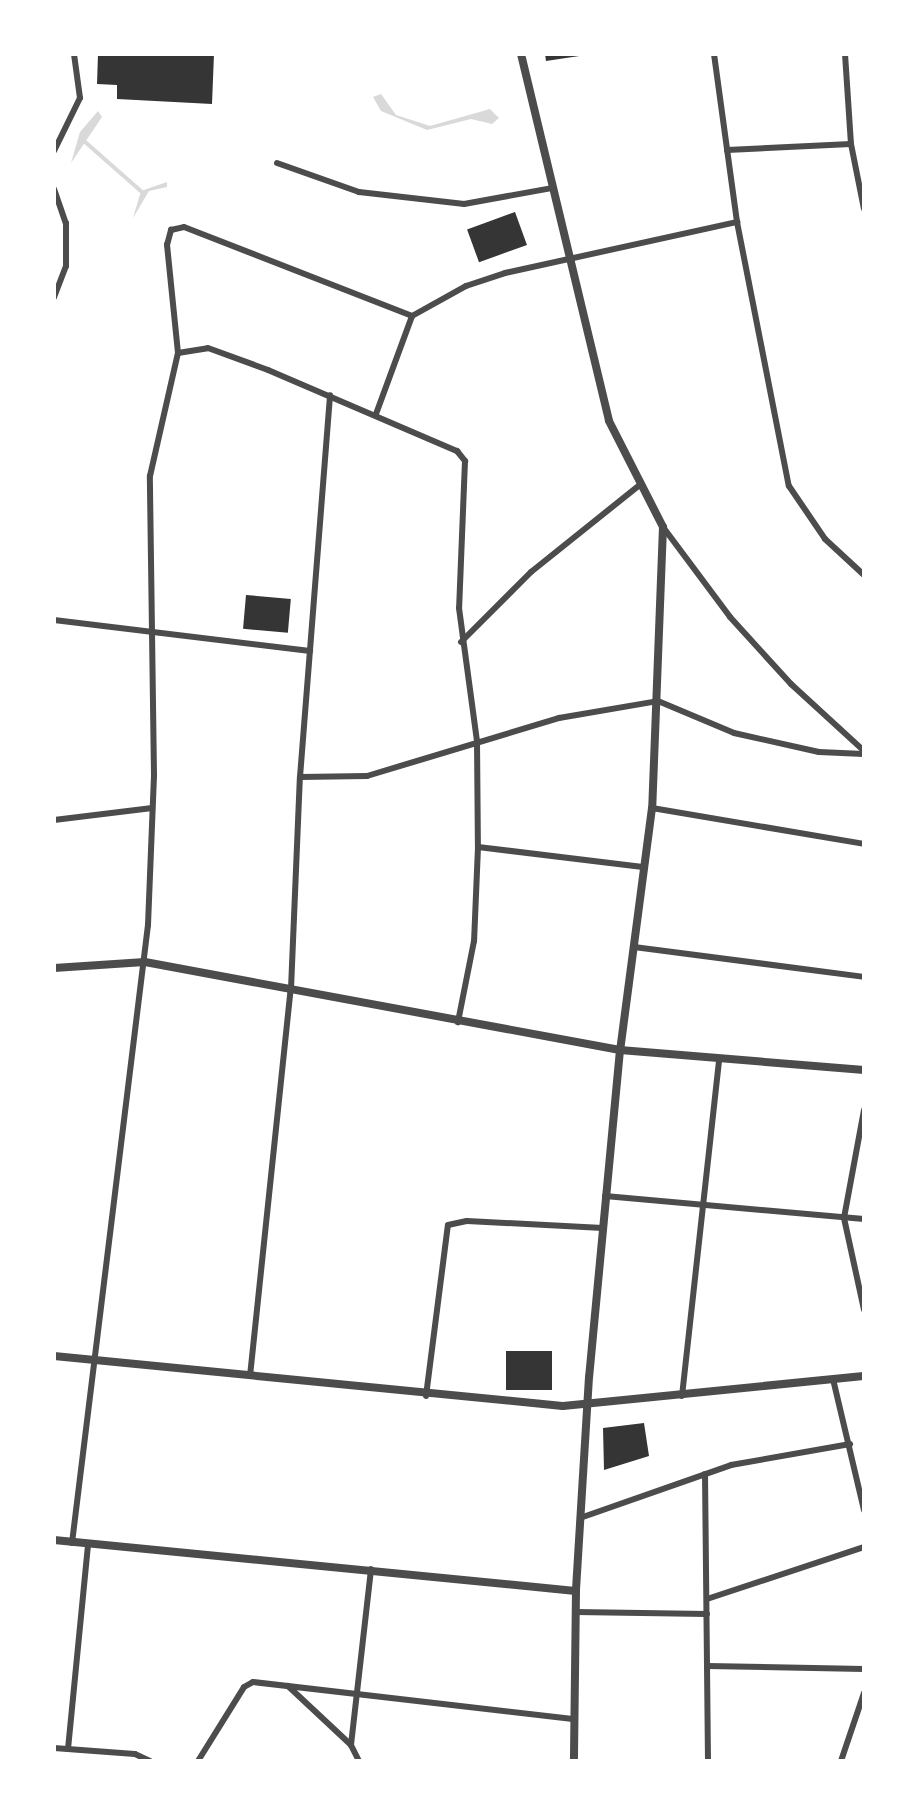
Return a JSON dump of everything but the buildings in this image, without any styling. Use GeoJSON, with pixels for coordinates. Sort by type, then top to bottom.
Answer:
{"type":"FeatureCollection","features":[{"type":"Feature","properties":{"kind":"street"},"geometry":{"type":"LineString","coordinates":[[54,151],[80,98],[74,54]]}},
{"type":"Feature","properties":{"kind":"street"},"geometry":{"type":"LineString","coordinates":[[521,54],[567,258],[609,421],[663,526],[730,617],[791,684],[864,752]]}},
{"type":"Feature","properties":{"kind":"street"},"geometry":{"type":"LineString","coordinates":[[714,54],[737,222],[789,486],[825,539],[864,575]]}},
{"type":"Feature","properties":{"kind":"street"},"geometry":{"type":"LineString","coordinates":[[845,54],[851,144],[864,209]]}},
{"type":"Feature","properties":{"kind":"street"},"geometry":{"type":"LineString","coordinates":[[727,150],[851,144]]}},
{"type":"Feature","properties":{"kind":"street"},"geometry":{"type":"LineString","coordinates":[[277,163],[359,192],[464,204],[552,188]]}},
{"type":"Feature","properties":{"kind":"street"},"geometry":{"type":"LineString","coordinates":[[54,189],[66,223],[66,266],[54,298]]}},
{"type":"Feature","properties":{"kind":"street"},"geometry":{"type":"LineString","coordinates":[[376,414],[412,316],[466,286],[567,258],[737,222]]}},
{"type":"Feature","properties":{"kind":"street"},"geometry":{"type":"LineString","coordinates":[[72,1543],[145,962],[152,808],[148,628],[150,476],[178,353],[166,245],[176,227],[412,316]]}},
{"type":"Feature","properties":{"kind":"street"},"geometry":{"type":"LineString","coordinates":[[178,353],[208,348],[376,414],[457,451],[465,461],[461,642],[477,741],[478,847],[474,940],[458,1022]]}},
{"type":"Feature","properties":{"kind":"street"},"geometry":{"type":"LineString","coordinates":[[250,1376],[291,989],[300,777],[330,394]]}},
{"type":"Feature","properties":{"kind":"street"},"geometry":{"type":"LineString","coordinates":[[461,642],[531,572],[641,484]]}},
{"type":"Feature","properties":{"kind":"street"},"geometry":{"type":"LineString","coordinates":[[574,1761],[576,1591],[588,1406],[605,1196],[620,1050],[652,808],[658,701],[663,526]]}},
{"type":"Feature","properties":{"kind":"street"},"geometry":{"type":"LineString","coordinates":[[54,620],[148,628],[310,651]]}},
{"type":"Feature","properties":{"kind":"street"},"geometry":{"type":"LineString","coordinates":[[300,777],[368,776],[477,741],[559,718],[658,701],[734,733],[819,752],[864,752]]}},
{"type":"Feature","properties":{"kind":"street"},"geometry":{"type":"LineString","coordinates":[[54,820],[152,808]]}},
{"type":"Feature","properties":{"kind":"street"},"geometry":{"type":"LineString","coordinates":[[652,808],[864,844]]}},
{"type":"Feature","properties":{"kind":"street"},"geometry":{"type":"LineString","coordinates":[[478,847],[643,867]]}},
{"type":"Feature","properties":{"kind":"street"},"geometry":{"type":"LineString","coordinates":[[634,946],[864,977]]}},
{"type":"Feature","properties":{"kind":"street"},"geometry":{"type":"LineString","coordinates":[[54,968],[145,962],[458,1022],[620,1050],[864,1070]]}},
{"type":"Feature","properties":{"kind":"street"},"geometry":{"type":"LineString","coordinates":[[682,1396],[719,1059]]}},
{"type":"Feature","properties":{"kind":"street"},"geometry":{"type":"LineString","coordinates":[[864,1110],[844,1218],[864,1310]]}},
{"type":"Feature","properties":{"kind":"street"},"geometry":{"type":"LineString","coordinates":[[605,1196],[704,1201],[864,1219]]}},
{"type":"Feature","properties":{"kind":"street"},"geometry":{"type":"LineString","coordinates":[[426,1396],[448,1225],[467,1221],[603,1228]]}},
{"type":"Feature","properties":{"kind":"street"},"geometry":{"type":"LineString","coordinates":[[54,1356],[94,1364],[250,1376],[426,1396],[588,1406],[864,1376]]}},
{"type":"Feature","properties":{"kind":"street"},"geometry":{"type":"LineString","coordinates":[[833,1379],[864,1510]]}},
{"type":"Feature","properties":{"kind":"street"},"geometry":{"type":"LineString","coordinates":[[580,1518],[705,1474],[850,1444]]}},
{"type":"Feature","properties":{"kind":"street"},"geometry":{"type":"LineString","coordinates":[[705,1474],[708,1761]]}},
{"type":"Feature","properties":{"kind":"street"},"geometry":{"type":"LineString","coordinates":[[54,1540],[88,1546],[371,1568],[576,1591]]}},
{"type":"Feature","properties":{"kind":"street"},"geometry":{"type":"LineString","coordinates":[[68,1749],[88,1546]]}},
{"type":"Feature","properties":{"kind":"street"},"geometry":{"type":"LineString","coordinates":[[707,1599],[864,1547]]}},
{"type":"Feature","properties":{"kind":"street"},"geometry":{"type":"LineString","coordinates":[[351,1745],[371,1568]]}},
{"type":"Feature","properties":{"kind":"street"},"geometry":{"type":"LineString","coordinates":[[576,1612],[707,1614]]}},
{"type":"Feature","properties":{"kind":"street"},"geometry":{"type":"LineString","coordinates":[[707,1666],[864,1669]]}},
{"type":"Feature","properties":{"kind":"street"},"geometry":{"type":"LineString","coordinates":[[198,1761],[244,1686],[264,1682],[356,1696],[574,1719]]}},
{"type":"Feature","properties":{"kind":"street"},"geometry":{"type":"LineString","coordinates":[[287,1685],[351,1745],[359,1761]]}},
{"type":"Feature","properties":{"kind":"street"},"geometry":{"type":"LineString","coordinates":[[841,1761],[864,1693]]}},
{"type":"Feature","properties":{"kind":"street"},"geometry":{"type":"LineString","coordinates":[[54,1748],[135,1754],[150,1761]]}},
{"type":"Feature","properties":{"kind":"shaded area"},"geometry":{"type":"Polygon","coordinates":[[[381,94],[396,115],[430,126],[490,109],[499,118],[492,124],[471,119],[427,130],[381,111],[373,97],[381,94]]]}},
{"type":"Feature","properties":{"kind":"shaded area"},"geometry":{"type":"Polygon","coordinates":[[[98,111],[102,117],[71,163],[80,132],[98,111]]]}},
{"type":"Feature","properties":{"kind":"shaded area"},"geometry":{"type":"Polygon","coordinates":[[[167,182],[167,187],[149,191],[133,218],[141,191],[167,182]]]}},
{"type":"Feature","properties":{"kind":"waterway"},"geometry":{"type":"LineString","coordinates":[[84,141],[141,191]]}}]}
